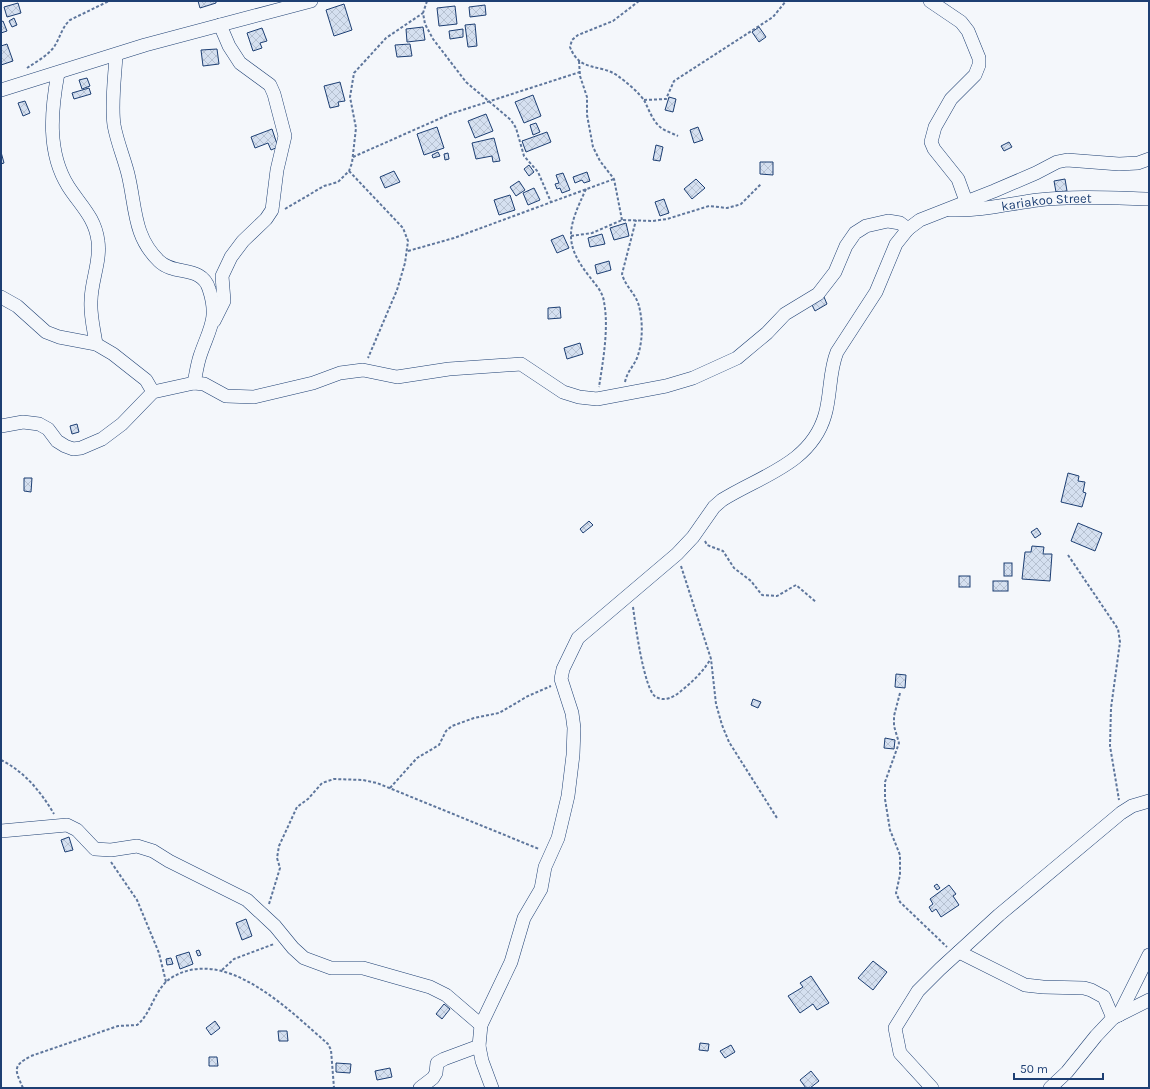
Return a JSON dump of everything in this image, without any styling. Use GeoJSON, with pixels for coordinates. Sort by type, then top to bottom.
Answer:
{"type":"FeatureCollection","features":[{"type":"Feature","properties":{"kind":"street"},"geometry":{"type":"LineString","coordinates":[[1,90],[220,25],[311,1]]}},
{"type":"Feature","properties":{"kind":"street"},"geometry":{"type":"LineString","coordinates":[[930,1],[961,22],[968,30],[978,58],[979,65],[975,75],[951,99],[935,127],[931,142],[934,149],[958,179],[966,201]]}},
{"type":"Feature","properties":{"kind":"street"},"geometry":{"type":"LineString","coordinates":[[194,383],[200,357],[213,323],[224,301],[222,276],[225,268],[243,241],[266,219],[272,210],[279,159],[284,145],[285,136],[283,124],[270,85],[240,63],[229,46],[220,25]]}},
{"type":"Feature","properties":{"kind":"street"},"geometry":{"type":"LineString","coordinates":[[116,55],[114,124],[130,182],[136,222],[152,253],[165,267],[189,272],[205,280],[209,288],[212,304],[213,323]]}},
{"type":"Feature","properties":{"kind":"street"},"geometry":{"type":"LineString","coordinates":[[58,73],[53,101],[54,150],[57,163],[68,186],[92,218],[98,242],[98,262],[90,302],[96,344]]}},
{"type":"Feature","properties":{"kind":"street"},"geometry":{"type":"LineString","coordinates":[[492,1088],[482,1061],[479,1046],[481,1025],[511,962],[524,918],[541,889],[545,867],[558,838],[568,796],[573,755],[572,713],[561,679],[563,669],[578,638],[630,592],[677,554],[700,527],[714,507],[722,500],[790,463],[816,438],[825,414],[834,361],[837,352],[876,292],[896,244],[908,229],[920,220],[994,191],[1036,173],[1057,162],[1068,160],[1119,164],[1138,163],[1149,159]]}},
{"type":"Feature","properties":{"kind":"street","name":"kariakoo Street"},"geometry":{"type":"LineString","coordinates":[[944,210],[972,210],[1039,200],[1149,199]]}},
{"type":"Feature","properties":{"kind":"street"},"geometry":{"type":"LineString","coordinates":[[1,426],[23,422],[39,424],[48,429],[57,441],[65,446],[73,449],[81,448],[102,439],[122,424],[153,392],[194,383],[204,384],[226,396],[254,397],[313,383],[340,373],[363,370],[397,377],[449,369],[521,364],[563,392],[579,397],[597,399],[666,386],[686,380],[737,358],[768,333],[785,314],[818,294],[835,272],[846,246],[855,234],[866,226],[888,221],[900,223],[908,229]]}},
{"type":"Feature","properties":{"kind":"street"},"geometry":{"type":"LineString","coordinates":[[1,296],[17,306],[46,332],[59,337],[96,344],[129,365],[146,380],[153,392]]}},
{"type":"Feature","properties":{"kind":"street"},"geometry":{"type":"LineString","coordinates":[[932,1088],[900,1053],[895,1028],[918,991],[999,915],[1121,813],[1132,806],[1149,801]]}},
{"type":"Feature","properties":{"kind":"street"},"geometry":{"type":"LineString","coordinates":[[1,831],[60,824],[72,827],[80,833],[91,847],[104,851],[137,846],[153,851],[169,861],[247,900],[304,958],[331,968],[363,968],[435,989],[446,995],[481,1025]]}},
{"type":"Feature","properties":{"kind":"street"},"geometry":{"type":"LineString","coordinates":[[957,953],[1025,985],[1084,988],[1091,990],[1104,997],[1116,1017]]}},
{"type":"Feature","properties":{"kind":"street"},"geometry":{"type":"LineString","coordinates":[[1116,1017],[1149,955]]}},
{"type":"Feature","properties":{"kind":"street"},"geometry":{"type":"LineString","coordinates":[[1050,1088],[1067,1072],[1096,1036],[1116,1017],[1149,1000]]}},
{"type":"Feature","properties":{"kind":"street"},"geometry":{"type":"LineString","coordinates":[[420,1088],[433,1078],[436,1073],[437,1063],[479,1046]]}},
{"type":"Feature","properties":{"kind":"path"},"geometry":{"type":"LineString","coordinates":[[23,71],[42,58],[54,47],[66,24],[70,20],[109,1]]}},
{"type":"Feature","properties":{"kind":"path"},"geometry":{"type":"LineString","coordinates":[[427,1],[423,13],[425,24],[432,39],[466,82],[511,120],[516,128],[524,156],[538,172],[551,202]]}},
{"type":"Feature","properties":{"kind":"path"},"geometry":{"type":"LineString","coordinates":[[622,220],[614,179],[600,161],[592,147],[586,115],[587,97],[580,72],[579,61],[570,47],[572,40],[578,35],[613,21],[639,1]]}},
{"type":"Feature","properties":{"kind":"path"},"geometry":{"type":"LineString","coordinates":[[644,100],[666,99],[674,81],[773,17],[786,1]]}},
{"type":"Feature","properties":{"kind":"path"},"geometry":{"type":"LineString","coordinates":[[266,219],[324,186],[338,182],[349,171],[353,157],[356,128],[350,97],[350,88],[354,73],[386,38],[423,13]]}},
{"type":"Feature","properties":{"kind":"path"},"geometry":{"type":"LineString","coordinates":[[579,61],[593,68],[607,70],[618,76],[644,100],[655,122],[660,128],[678,136]]}},
{"type":"Feature","properties":{"kind":"path"},"geometry":{"type":"LineString","coordinates":[[353,157],[450,114],[580,72]]}},
{"type":"Feature","properties":{"kind":"path"},"geometry":{"type":"LineString","coordinates":[[349,171],[403,228],[408,242],[408,252],[388,312],[363,370]]}},
{"type":"Feature","properties":{"kind":"path"},"geometry":{"type":"LineString","coordinates":[[408,252],[454,238],[614,179]]}},
{"type":"Feature","properties":{"kind":"path"},"geometry":{"type":"LineString","coordinates":[[571,236],[592,233],[622,220],[652,221],[668,219],[709,206],[727,208],[735,206],[741,204],[762,184]]}},
{"type":"Feature","properties":{"kind":"path"},"geometry":{"type":"LineString","coordinates":[[586,189],[575,213],[571,236],[577,261],[596,285],[604,300],[604,351],[597,399]]}},
{"type":"Feature","properties":{"kind":"path"},"geometry":{"type":"LineString","coordinates":[[623,393],[626,376],[638,352],[642,333],[639,305],[636,298],[623,281],[622,274],[636,220]]}},
{"type":"Feature","properties":{"kind":"path"},"geometry":{"type":"LineString","coordinates":[[700,527],[706,545],[723,551],[734,568],[751,580],[762,595],[777,596],[796,585],[816,602]]}},
{"type":"Feature","properties":{"kind":"path"},"geometry":{"type":"LineString","coordinates":[[677,554],[711,660],[716,704],[722,725],[729,742],[777,818]]}},
{"type":"Feature","properties":{"kind":"path"},"geometry":{"type":"LineString","coordinates":[[1068,556],[1118,629],[1120,642],[1111,708],[1110,746],[1121,813]]}},
{"type":"Feature","properties":{"kind":"path"},"geometry":{"type":"LineString","coordinates":[[630,592],[642,662],[650,691],[655,697],[665,700],[676,695],[692,682],[711,660]]}},
{"type":"Feature","properties":{"kind":"path"},"geometry":{"type":"LineString","coordinates":[[390,788],[417,758],[439,745],[446,731],[452,726],[474,718],[499,713],[561,679]]}},
{"type":"Feature","properties":{"kind":"path"},"geometry":{"type":"LineString","coordinates":[[900,693],[894,716],[894,726],[899,742],[885,782],[886,812],[890,830],[900,855],[900,874],[896,893],[900,902],[957,953]]}},
{"type":"Feature","properties":{"kind":"path"},"geometry":{"type":"LineString","coordinates":[[1,760],[27,778],[42,795],[60,824]]}},
{"type":"Feature","properties":{"kind":"path"},"geometry":{"type":"LineString","coordinates":[[265,917],[280,868],[277,858],[279,846],[297,807],[308,799],[322,783],[334,779],[363,780],[390,788],[550,853]]}},
{"type":"Feature","properties":{"kind":"path"},"geometry":{"type":"LineString","coordinates":[[104,851],[137,900],[159,953],[166,983]]}},
{"type":"Feature","properties":{"kind":"path"},"geometry":{"type":"LineString","coordinates":[[222,970],[234,959],[286,940]]}},
{"type":"Feature","properties":{"kind":"path"},"geometry":{"type":"LineString","coordinates":[[23,1088],[16,1074],[16,1067],[21,1062],[31,1056],[118,1026],[137,1025],[144,1018],[166,983],[180,974],[208,968],[222,970],[240,978],[280,1003],[328,1044],[331,1050],[334,1088]]}},
{"type":"Feature","properties":{"kind":"building"},"geometry":{"type":"Polygon","coordinates":[[[198,1],[216,1],[216,3],[200,8],[198,1]]]}},
{"type":"Feature","properties":{"kind":"building"},"geometry":{"type":"Polygon","coordinates":[[[18,3],[21,13],[7,17],[4,7],[18,3]]]}},
{"type":"Feature","properties":{"kind":"building"},"geometry":{"type":"Polygon","coordinates":[[[344,4],[352,30],[334,36],[326,10],[344,4]]]}},
{"type":"Feature","properties":{"kind":"building"},"geometry":{"type":"Polygon","coordinates":[[[485,5],[486,15],[470,17],[469,7],[485,5]]]}},
{"type":"Feature","properties":{"kind":"building"},"geometry":{"type":"Polygon","coordinates":[[[455,6],[457,24],[439,26],[437,8],[455,6]]]}},
{"type":"Feature","properties":{"kind":"building"},"geometry":{"type":"Polygon","coordinates":[[[14,18],[17,25],[12,27],[9,21],[14,18]]]}},
{"type":"Feature","properties":{"kind":"building"},"geometry":{"type":"Polygon","coordinates":[[[3,21],[7,31],[1,33],[1,22],[3,21]]]}},
{"type":"Feature","properties":{"kind":"building"},"geometry":{"type":"Polygon","coordinates":[[[475,24],[477,46],[468,47],[465,25],[475,24]]]}},
{"type":"Feature","properties":{"kind":"building"},"geometry":{"type":"Polygon","coordinates":[[[423,27],[425,40],[407,42],[406,29],[423,27]]]}},
{"type":"Feature","properties":{"kind":"building"},"geometry":{"type":"Polygon","coordinates":[[[759,27],[766,37],[759,42],[752,32],[759,27]]]}},
{"type":"Feature","properties":{"kind":"building"},"geometry":{"type":"Polygon","coordinates":[[[262,28],[267,41],[260,43],[262,48],[253,51],[247,33],[262,28]]]}},
{"type":"Feature","properties":{"kind":"building"},"geometry":{"type":"Polygon","coordinates":[[[463,29],[463,37],[450,39],[449,31],[463,29]]]}},
{"type":"Feature","properties":{"kind":"building"},"geometry":{"type":"Polygon","coordinates":[[[7,44],[13,61],[1,65],[1,46],[7,44]]]}},
{"type":"Feature","properties":{"kind":"building"},"geometry":{"type":"Polygon","coordinates":[[[410,44],[412,56],[397,57],[395,45],[410,44]]]}},
{"type":"Feature","properties":{"kind":"building"},"geometry":{"type":"Polygon","coordinates":[[[217,49],[219,64],[203,66],[201,50],[217,49]]]}},
{"type":"Feature","properties":{"kind":"building"},"geometry":{"type":"Polygon","coordinates":[[[87,78],[90,86],[82,89],[79,80],[87,78]]]}},
{"type":"Feature","properties":{"kind":"building"},"geometry":{"type":"Polygon","coordinates":[[[340,82],[345,101],[338,102],[339,106],[330,108],[324,86],[340,82]]]}},
{"type":"Feature","properties":{"kind":"building"},"geometry":{"type":"Polygon","coordinates":[[[89,88],[91,94],[74,99],[72,93],[89,88]]]}},
{"type":"Feature","properties":{"kind":"building"},"geometry":{"type":"Polygon","coordinates":[[[533,95],[541,116],[524,123],[515,102],[533,95]]]}},
{"type":"Feature","properties":{"kind":"building"},"geometry":{"type":"Polygon","coordinates":[[[669,97],[676,99],[673,112],[665,110],[669,97]]]}},
{"type":"Feature","properties":{"kind":"building"},"geometry":{"type":"Polygon","coordinates":[[[25,101],[30,113],[23,116],[18,103],[25,101]]]}},
{"type":"Feature","properties":{"kind":"building"},"geometry":{"type":"Polygon","coordinates":[[[486,114],[493,131],[475,138],[468,121],[486,114]]]}},
{"type":"Feature","properties":{"kind":"building"},"geometry":{"type":"Polygon","coordinates":[[[536,123],[540,132],[533,135],[530,125],[536,123]]]}},
{"type":"Feature","properties":{"kind":"building"},"geometry":{"type":"Polygon","coordinates":[[[437,127],[444,148],[424,155],[417,134],[437,127]]]}},
{"type":"Feature","properties":{"kind":"building"},"geometry":{"type":"Polygon","coordinates":[[[698,127],[703,140],[694,143],[690,130],[698,127]]]}},
{"type":"Feature","properties":{"kind":"building"},"geometry":{"type":"Polygon","coordinates":[[[272,129],[278,147],[271,150],[268,143],[255,148],[251,137],[272,129]]]}},
{"type":"Feature","properties":{"kind":"building"},"geometry":{"type":"Polygon","coordinates":[[[547,132],[551,142],[526,152],[522,141],[547,132]]]}},
{"type":"Feature","properties":{"kind":"building"},"geometry":{"type":"Polygon","coordinates":[[[494,138],[500,161],[493,162],[492,156],[476,159],[472,143],[494,138]]]}},
{"type":"Feature","properties":{"kind":"building"},"geometry":{"type":"Polygon","coordinates":[[[1009,142],[1012,147],[1004,151],[1001,146],[1009,142]]]}},
{"type":"Feature","properties":{"kind":"building"},"geometry":{"type":"Polygon","coordinates":[[[656,145],[663,147],[660,161],[653,160],[656,145]]]}},
{"type":"Feature","properties":{"kind":"building"},"geometry":{"type":"Polygon","coordinates":[[[1,152],[4,163],[1,164],[1,152]]]}},
{"type":"Feature","properties":{"kind":"building"},"geometry":{"type":"Polygon","coordinates":[[[438,152],[440,156],[433,158],[432,155],[438,152]]]}},
{"type":"Feature","properties":{"kind":"building"},"geometry":{"type":"Polygon","coordinates":[[[448,153],[449,159],[445,160],[444,154],[448,153]]]}},
{"type":"Feature","properties":{"kind":"building"},"geometry":{"type":"Polygon","coordinates":[[[760,162],[773,162],[773,175],[760,174],[760,162]]]}},
{"type":"Feature","properties":{"kind":"building"},"geometry":{"type":"Polygon","coordinates":[[[529,165],[534,172],[529,176],[524,169],[529,165]]]}},
{"type":"Feature","properties":{"kind":"building"},"geometry":{"type":"Polygon","coordinates":[[[394,171],[400,182],[385,188],[380,177],[394,171]]]}},
{"type":"Feature","properties":{"kind":"building"},"geometry":{"type":"Polygon","coordinates":[[[587,172],[590,181],[584,183],[582,180],[575,183],[573,177],[587,172]]]}},
{"type":"Feature","properties":{"kind":"building"},"geometry":{"type":"Polygon","coordinates":[[[563,173],[570,190],[562,193],[560,188],[557,189],[555,184],[559,183],[556,175],[563,173]]]}},
{"type":"Feature","properties":{"kind":"building"},"geometry":{"type":"Polygon","coordinates":[[[696,179],[705,188],[692,199],[684,189],[696,179]]]}},
{"type":"Feature","properties":{"kind":"building"},"geometry":{"type":"Polygon","coordinates":[[[1065,179],[1067,191],[1056,192],[1054,181],[1065,179]]]}},
{"type":"Feature","properties":{"kind":"building"},"geometry":{"type":"Polygon","coordinates":[[[519,181],[525,190],[516,196],[510,187],[519,181]]]}},
{"type":"Feature","properties":{"kind":"building"},"geometry":{"type":"Polygon","coordinates":[[[534,188],[540,200],[528,205],[523,193],[534,188]]]}},
{"type":"Feature","properties":{"kind":"building"},"geometry":{"type":"Polygon","coordinates":[[[510,195],[515,210],[499,215],[494,200],[510,195]]]}},
{"type":"Feature","properties":{"kind":"building"},"geometry":{"type":"Polygon","coordinates":[[[664,199],[669,213],[660,216],[655,202],[664,199]]]}},
{"type":"Feature","properties":{"kind":"building"},"geometry":{"type":"Polygon","coordinates":[[[626,223],[629,236],[614,240],[610,228],[626,223]]]}},
{"type":"Feature","properties":{"kind":"building"},"geometry":{"type":"Polygon","coordinates":[[[602,234],[605,244],[590,247],[588,238],[602,234]]]}},
{"type":"Feature","properties":{"kind":"building"},"geometry":{"type":"Polygon","coordinates":[[[563,235],[569,248],[557,253],[551,240],[563,235]]]}},
{"type":"Feature","properties":{"kind":"building"},"geometry":{"type":"Polygon","coordinates":[[[609,261],[611,270],[597,274],[595,265],[609,261]]]}},
{"type":"Feature","properties":{"kind":"building"},"geometry":{"type":"Polygon","coordinates":[[[824,297],[827,304],[815,311],[811,303],[824,297]]]}},
{"type":"Feature","properties":{"kind":"building"},"geometry":{"type":"Polygon","coordinates":[[[560,307],[561,318],[548,319],[548,308],[560,307]]]}},
{"type":"Feature","properties":{"kind":"building"},"geometry":{"type":"Polygon","coordinates":[[[580,343],[583,354],[567,359],[564,348],[580,343]]]}},
{"type":"Feature","properties":{"kind":"building"},"geometry":{"type":"Polygon","coordinates":[[[77,424],[79,432],[72,434],[70,426],[77,424]]]}},
{"type":"Feature","properties":{"kind":"building"},"geometry":{"type":"Polygon","coordinates":[[[1068,473],[1079,476],[1078,481],[1085,482],[1083,492],[1086,493],[1082,507],[1061,502],[1068,473]]]}},
{"type":"Feature","properties":{"kind":"building"},"geometry":{"type":"Polygon","coordinates":[[[24,478],[32,478],[31,492],[24,491],[24,478]]]}},
{"type":"Feature","properties":{"kind":"building"},"geometry":{"type":"Polygon","coordinates":[[[589,521],[593,525],[583,533],[580,529],[589,521]]]}},
{"type":"Feature","properties":{"kind":"building"},"geometry":{"type":"Polygon","coordinates":[[[1078,523],[1102,533],[1095,551],[1071,541],[1078,523]]]}},
{"type":"Feature","properties":{"kind":"building"},"geometry":{"type":"Polygon","coordinates":[[[1037,528],[1041,534],[1035,538],[1031,532],[1037,528]]]}},
{"type":"Feature","properties":{"kind":"building"},"geometry":{"type":"Polygon","coordinates":[[[1032,546],[1044,547],[1043,554],[1052,554],[1050,581],[1022,579],[1025,552],[1031,552],[1032,546]]]}},
{"type":"Feature","properties":{"kind":"building"},"geometry":{"type":"Polygon","coordinates":[[[1004,563],[1012,563],[1012,576],[1004,576],[1004,563]]]}},
{"type":"Feature","properties":{"kind":"building"},"geometry":{"type":"Polygon","coordinates":[[[959,576],[970,576],[970,587],[959,587],[959,576]]]}},
{"type":"Feature","properties":{"kind":"building"},"geometry":{"type":"Polygon","coordinates":[[[993,581],[1008,581],[1008,591],[993,591],[993,581]]]}},
{"type":"Feature","properties":{"kind":"building"},"geometry":{"type":"Polygon","coordinates":[[[896,674],[906,675],[905,688],[895,687],[896,674]]]}},
{"type":"Feature","properties":{"kind":"building"},"geometry":{"type":"Polygon","coordinates":[[[753,699],[761,702],[758,708],[751,705],[753,699]]]}},
{"type":"Feature","properties":{"kind":"building"},"geometry":{"type":"Polygon","coordinates":[[[885,738],[895,740],[894,749],[884,748],[885,738]]]}},
{"type":"Feature","properties":{"kind":"building"},"geometry":{"type":"Polygon","coordinates":[[[69,837],[73,850],[65,852],[61,840],[69,837]]]}},
{"type":"Feature","properties":{"kind":"building"},"geometry":{"type":"Polygon","coordinates":[[[937,884],[940,888],[937,890],[934,886],[937,884]]]}},
{"type":"Feature","properties":{"kind":"building"},"geometry":{"type":"Polygon","coordinates":[[[949,885],[956,894],[953,896],[959,905],[941,917],[936,909],[932,912],[929,907],[933,904],[930,899],[949,885]]]}},
{"type":"Feature","properties":{"kind":"building"},"geometry":{"type":"Polygon","coordinates":[[[246,919],[252,936],[242,940],[236,923],[246,919]]]}},
{"type":"Feature","properties":{"kind":"building"},"geometry":{"type":"Polygon","coordinates":[[[199,950],[201,955],[198,956],[196,951],[199,950]]]}},
{"type":"Feature","properties":{"kind":"building"},"geometry":{"type":"Polygon","coordinates":[[[189,952],[193,964],[180,969],[176,956],[189,952]]]}},
{"type":"Feature","properties":{"kind":"building"},"geometry":{"type":"Polygon","coordinates":[[[171,958],[173,964],[167,965],[166,959],[171,958]]]}},
{"type":"Feature","properties":{"kind":"building"},"geometry":{"type":"Polygon","coordinates":[[[873,961],[887,972],[873,990],[858,978],[873,961]]]}},
{"type":"Feature","properties":{"kind":"building"},"geometry":{"type":"Polygon","coordinates":[[[811,976],[829,1003],[817,1010],[813,1004],[800,1013],[788,996],[803,987],[800,983],[811,976]]]}},
{"type":"Feature","properties":{"kind":"building"},"geometry":{"type":"Polygon","coordinates":[[[444,1004],[450,1009],[442,1019],[436,1014],[444,1004]]]}},
{"type":"Feature","properties":{"kind":"building"},"geometry":{"type":"Polygon","coordinates":[[[215,1021],[220,1028],[211,1035],[206,1028],[215,1021]]]}},
{"type":"Feature","properties":{"kind":"building"},"geometry":{"type":"Polygon","coordinates":[[[278,1031],[287,1031],[288,1041],[279,1041],[278,1031]]]}},
{"type":"Feature","properties":{"kind":"building"},"geometry":{"type":"Polygon","coordinates":[[[700,1043],[709,1044],[708,1051],[699,1050],[700,1043]]]}},
{"type":"Feature","properties":{"kind":"building"},"geometry":{"type":"Polygon","coordinates":[[[731,1045],[735,1052],[725,1058],[720,1051],[731,1045]]]}},
{"type":"Feature","properties":{"kind":"building"},"geometry":{"type":"Polygon","coordinates":[[[209,1057],[217,1057],[218,1066],[209,1066],[209,1057]]]}},
{"type":"Feature","properties":{"kind":"building"},"geometry":{"type":"Polygon","coordinates":[[[336,1063],[351,1064],[350,1073],[336,1072],[336,1063]]]}},
{"type":"Feature","properties":{"kind":"building"},"geometry":{"type":"Polygon","coordinates":[[[390,1068],[392,1077],[377,1080],[375,1071],[390,1068]]]}},
{"type":"Feature","properties":{"kind":"building"},"geometry":{"type":"Polygon","coordinates":[[[811,1071],[819,1081],[810,1088],[806,1088],[800,1080],[811,1071]]]}}]}
